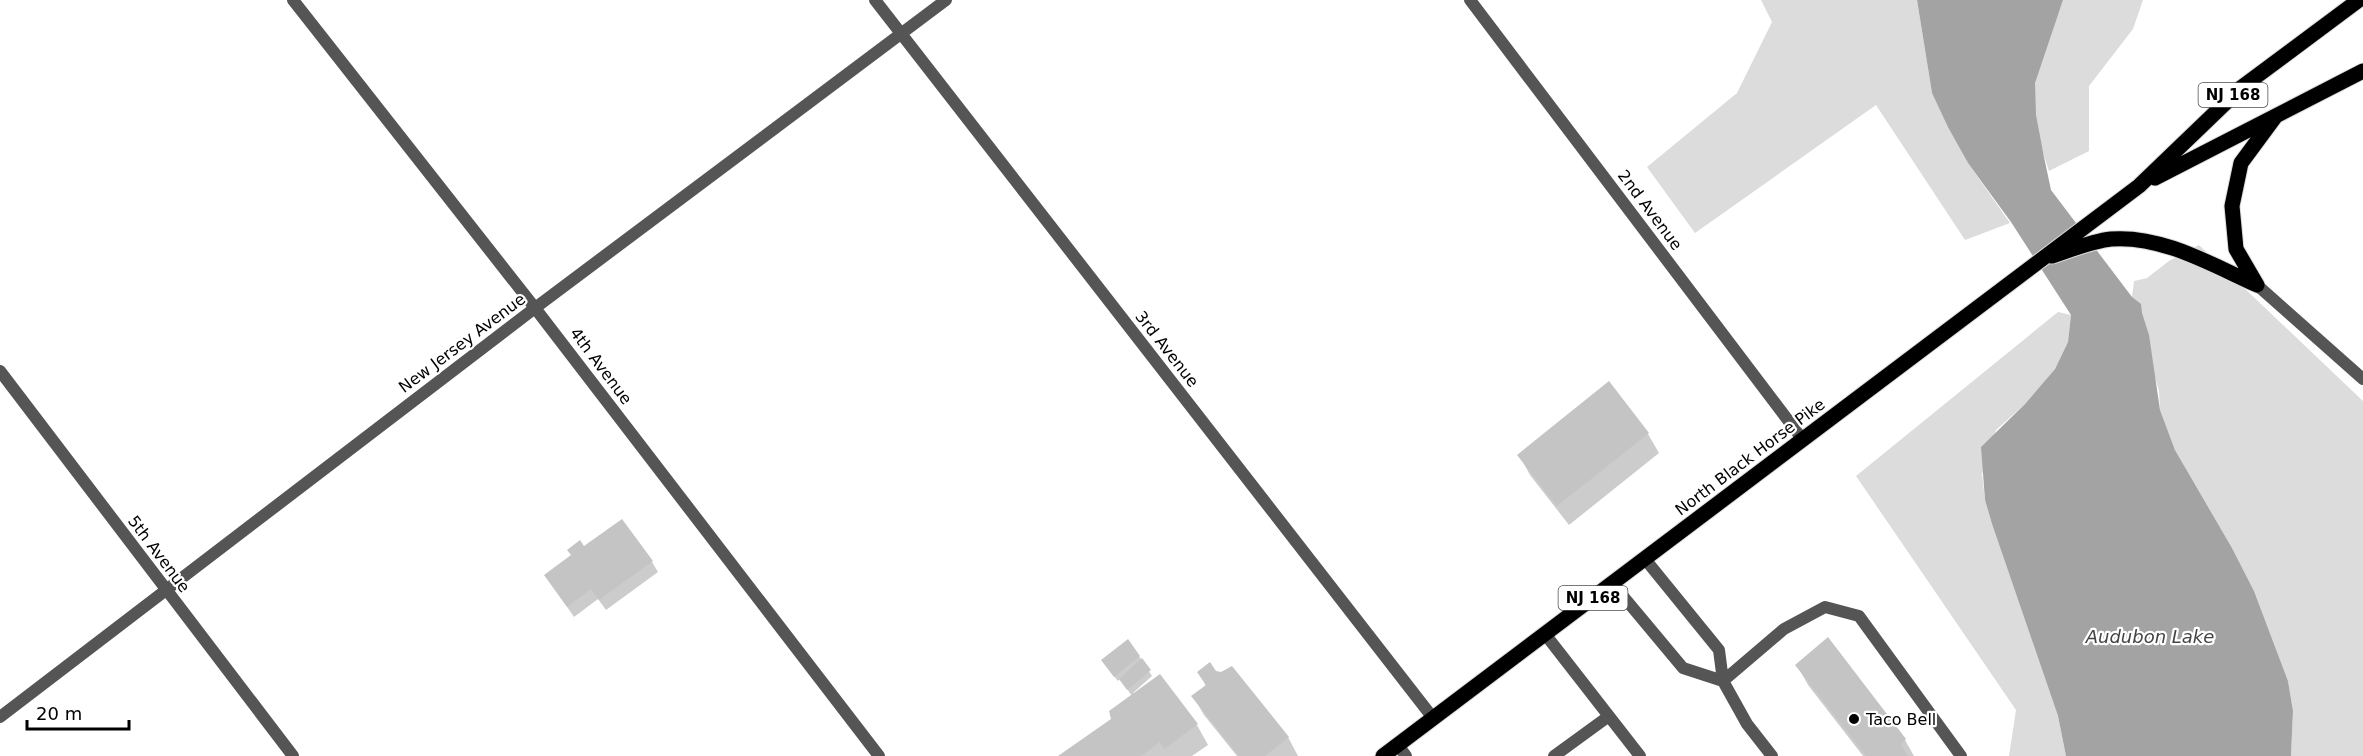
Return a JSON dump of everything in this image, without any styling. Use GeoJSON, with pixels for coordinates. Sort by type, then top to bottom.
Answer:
{"type":"FeatureCollection","features":[{"type":"Feature","properties":{"kind":"main road","name":"NJ 168"},"geometry":{"type":"LineString","coordinates":[[2139,186],[2242,87],[2359,0]]}},
{"type":"Feature","properties":{"kind":"main road","name":"NJ 168"},"geometry":{"type":"LineString","coordinates":[[2139,186],[2363,70]]}},
{"type":"Feature","properties":{"kind":"main road"},"geometry":{"type":"LineString","coordinates":[[2257,285],[2236,249],[2232,206],[2241,163],[2277,114]]}},
{"type":"Feature","properties":{"kind":"main road","name":"North Black Horse Pike"},"geometry":{"type":"LineString","coordinates":[[1383,756],[1402,751],[1433,718],[2139,186]]}},
{"type":"Feature","properties":{"kind":"main road"},"geometry":{"type":"LineString","coordinates":[[2044,258],[2110,239],[2152,242],[2202,260],[2257,285]]}},
{"type":"Feature","properties":{"kind":"street","name":"4th Avenue"},"geometry":{"type":"LineString","coordinates":[[293,0],[535,308],[879,756]]}},
{"type":"Feature","properties":{"kind":"street","name":"3rd Avenue"},"geometry":{"type":"LineString","coordinates":[[875,0],[1433,718]]}},
{"type":"Feature","properties":{"kind":"street","name":"New Jersey Avenue"},"geometry":{"type":"LineString","coordinates":[[0,717],[535,308],[946,0]]}},
{"type":"Feature","properties":{"kind":"street","name":"2nd Avenue"},"geometry":{"type":"LineString","coordinates":[[1470,0],[1803,440]]}},
{"type":"Feature","properties":{"kind":"street"},"geometry":{"type":"LineString","coordinates":[[2257,285],[2363,379]]}},
{"type":"Feature","properties":{"kind":"street","name":"5th Avenue"},"geometry":{"type":"LineString","coordinates":[[0,371],[294,756]]}},
{"type":"Feature","properties":{"kind":"street"},"geometry":{"type":"LineString","coordinates":[[1645,559],[1719,650],[1723,681],[1747,724],[1772,756]]}},
{"type":"Feature","properties":{"kind":"street"},"geometry":{"type":"LineString","coordinates":[[1612,583],[1683,668],[1723,681]]}},
{"type":"Feature","properties":{"kind":"street"},"geometry":{"type":"LineString","coordinates":[[1723,681],[1784,629],[1825,607],[1858,616],[1961,756]]}},
{"type":"Feature","properties":{"kind":"street"},"geometry":{"type":"LineString","coordinates":[[1545,634],[1640,756]]}},
{"type":"Feature","properties":{"kind":"street"},"geometry":{"type":"LineString","coordinates":[[1554,756],[1609,716]]}},
{"type":"Feature","properties":{"kind":"shaded area"},"geometry":{"type":"Polygon","coordinates":[[[1761,0],[1917,0],[1932,93],[1968,163],[2010,223],[1965,240],[1876,105],[1695,233],[1647,167],[1737,93],[1772,22],[1761,0]]]}},
{"type":"Feature","properties":{"kind":"shaded area"},"geometry":{"type":"Polygon","coordinates":[[[2063,0],[2143,0],[2133,29],[2089,86],[2089,151],[2049,171],[2038,128],[2034,95],[2036,75],[2063,0]]]}},
{"type":"Feature","properties":{"kind":"shaded area"},"geometry":{"type":"Polygon","coordinates":[[[2199,245],[2363,401],[2363,756],[2291,756],[2293,711],[2288,681],[2254,591],[2232,548],[2175,450],[2160,410],[2159,391],[2132,297],[2134,281],[2147,278],[2169,261],[2199,245]]]}},
{"type":"Feature","properties":{"kind":"shaded area"},"geometry":{"type":"Polygon","coordinates":[[[2058,312],[2071,315],[2068,342],[2055,369],[2025,404],[1996,430],[1982,474],[1985,500],[1992,524],[2058,716],[2066,756],[2009,756],[2016,710],[1856,476],[2058,312]]]}},
{"type":"Feature","properties":{"kind":"water","name":"Audubon Lake"},"geometry":{"type":"Polygon","coordinates":[[[1917,0],[2063,0],[2035,83],[2036,115],[2051,190],[2132,297],[2141,304],[2149,335],[2160,410],[2175,450],[2232,548],[2254,591],[2288,681],[2293,711],[2291,756],[2066,756],[2058,716],[1985,500],[1981,447],[2025,404],[2055,369],[2068,342],[2071,315],[2011,222],[1968,163],[1948,127],[1932,93],[1917,0]]]}},
{"type":"Feature","properties":{"kind":"building"},"geometry":{"type":"Polygon","coordinates":[[[1609,381],[1649,433],[1557,506],[1517,455],[1609,381]]]}},
{"type":"Feature","properties":{"kind":"building"},"geometry":{"type":"Polygon","coordinates":[[[622,519],[653,561],[599,600],[591,589],[567,607],[544,575],[571,555],[567,550],[580,540],[584,546],[622,519]]]}},
{"type":"Feature","properties":{"kind":"building"},"geometry":{"type":"Polygon","coordinates":[[[1828,637],[1906,739],[1901,745],[1908,756],[1866,756],[1795,665],[1828,637]]]}},
{"type":"Feature","properties":{"kind":"building"},"geometry":{"type":"Polygon","coordinates":[[[1128,639],[1140,656],[1114,677],[1101,660],[1128,639]]]}},
{"type":"Feature","properties":{"kind":"building"},"geometry":{"type":"Polygon","coordinates":[[[1142,658],[1151,670],[1127,690],[1119,679],[1142,658]]]}},
{"type":"Feature","properties":{"kind":"building"},"geometry":{"type":"Polygon","coordinates":[[[1210,662],[1216,671],[1221,672],[1232,666],[1289,737],[1265,756],[1239,756],[1191,696],[1206,685],[1197,672],[1210,662]]]}},
{"type":"Feature","properties":{"kind":"building"},"geometry":{"type":"Polygon","coordinates":[[[1160,674],[1198,724],[1164,749],[1160,742],[1141,756],[1058,756],[1111,719],[1109,711],[1160,674]]]}},
{"type":"Feature","properties":{"kind":"place","name":"Taco Bell"},"geometry":{"type":"Point","coordinates":[1854,719]}}]}
